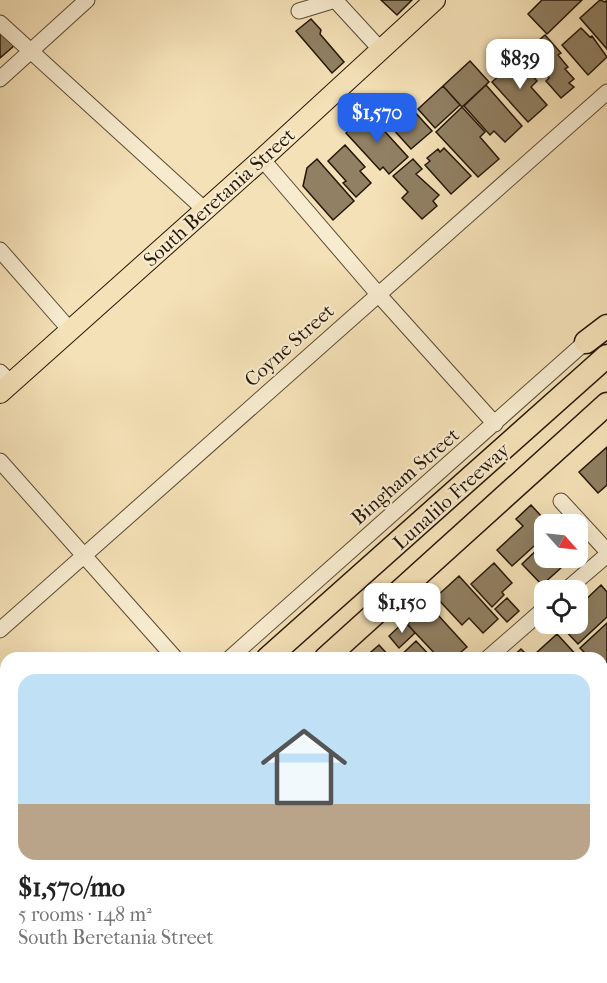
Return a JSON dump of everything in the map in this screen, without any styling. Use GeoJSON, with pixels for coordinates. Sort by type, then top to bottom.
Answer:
{"type":"FeatureCollection","features":[{"type":"Feature","properties":{"kind":"highway"},"geometry":{"type":"LineString","coordinates":[[586,342],[607,324]]}},
{"type":"Feature","properties":{"kind":"highway","name":"Lunalilo Freeway"},"geometry":{"type":"LineString","coordinates":[[274,652],[607,356]]}},
{"type":"Feature","properties":{"kind":"highway","name":"Lunalilo Freeway"},"geometry":{"type":"LineString","coordinates":[[333,652],[607,404]]}},
{"type":"Feature","properties":{"kind":"main road","name":"South Beretania Street"},"geometry":{"type":"LineString","coordinates":[[4,383],[70,330],[262,159],[435,0]]}},
{"type":"Feature","properties":{"kind":"street"},"geometry":{"type":"LineString","coordinates":[[0,79],[87,0]]}},
{"type":"Feature","properties":{"kind":"street"},"geometry":{"type":"LineString","coordinates":[[299,11],[335,0],[381,50]]}},
{"type":"Feature","properties":{"kind":"street"},"geometry":{"type":"LineString","coordinates":[[0,23],[205,210]]}},
{"type":"Feature","properties":{"kind":"street","name":"Coyne Street"},"geometry":{"type":"LineString","coordinates":[[0,630],[607,92]]}},
{"type":"Feature","properties":{"kind":"street"},"geometry":{"type":"LineString","coordinates":[[262,159],[378,294],[495,424]]}},
{"type":"Feature","properties":{"kind":"street"},"geometry":{"type":"LineString","coordinates":[[0,250],[70,330]]}},
{"type":"Feature","properties":{"kind":"street","name":"Bingham Street"},"geometry":{"type":"LineString","coordinates":[[237,652],[586,342]]}},
{"type":"Feature","properties":{"kind":"street"},"geometry":{"type":"LineString","coordinates":[[0,460],[82,556],[170,652]]}},
{"type":"Feature","properties":{"kind":"street"},"geometry":{"type":"LineString","coordinates":[[561,501],[607,553],[578,580]]}},
{"type":"Feature","properties":{"kind":"street"},"geometry":{"type":"LineString","coordinates":[[496,652],[534,618]]}},
{"type":"Feature","properties":{"kind":"building"},"geometry":{"type":"Polygon","coordinates":[[[381,0],[412,0],[397,15],[381,0]]]}},
{"type":"Feature","properties":{"kind":"building"},"geometry":{"type":"Polygon","coordinates":[[[542,0],[582,0],[547,34],[528,14],[542,0]]]}},
{"type":"Feature","properties":{"kind":"building"},"geometry":{"type":"Polygon","coordinates":[[[600,0],[605,2],[607,0],[607,49],[580,18],[600,0]]]}},
{"type":"Feature","properties":{"kind":"building"},"geometry":{"type":"Polygon","coordinates":[[[311,19],[321,30],[320,34],[344,62],[332,73],[296,31],[311,19]]]}},
{"type":"Feature","properties":{"kind":"building"},"geometry":{"type":"Polygon","coordinates":[[[581,28],[590,37],[592,36],[607,57],[588,75],[562,45],[581,28]]]}},
{"type":"Feature","properties":{"kind":"building"},"geometry":{"type":"Polygon","coordinates":[[[0,30],[15,45],[0,58],[0,30]]]}},
{"type":"Feature","properties":{"kind":"building"},"geometry":{"type":"Polygon","coordinates":[[[545,35],[561,53],[558,55],[568,67],[565,69],[574,79],[569,83],[574,87],[561,98],[546,81],[549,78],[531,60],[532,58],[526,51],[545,35]]]}},
{"type":"Feature","properties":{"kind":"building"},"geometry":{"type":"Polygon","coordinates":[[[518,59],[537,81],[531,87],[547,105],[528,122],[492,82],[518,59]]]}},
{"type":"Feature","properties":{"kind":"building"},"geometry":{"type":"Polygon","coordinates":[[[470,61],[489,82],[462,107],[443,86],[470,61]]]}},
{"type":"Feature","properties":{"kind":"building"},"geometry":{"type":"Polygon","coordinates":[[[486,85],[522,126],[505,142],[494,131],[490,135],[464,106],[486,85]]]}},
{"type":"Feature","properties":{"kind":"building"},"geometry":{"type":"Polygon","coordinates":[[[443,86],[460,105],[435,128],[418,109],[443,86]]]}},
{"type":"Feature","properties":{"kind":"building"},"geometry":{"type":"Polygon","coordinates":[[[462,107],[485,132],[480,137],[499,159],[478,177],[436,132],[462,107]]]}},
{"type":"Feature","properties":{"kind":"building"},"geometry":{"type":"Polygon","coordinates":[[[413,110],[432,131],[411,149],[392,128],[413,110]]]}},
{"type":"Feature","properties":{"kind":"building"},"geometry":{"type":"Polygon","coordinates":[[[368,113],[408,157],[389,174],[383,167],[380,170],[346,133],[368,113]]]}},
{"type":"Feature","properties":{"kind":"building"},"geometry":{"type":"Polygon","coordinates":[[[345,145],[365,167],[360,171],[371,183],[356,197],[343,183],[346,181],[328,161],[345,145]]]}},
{"type":"Feature","properties":{"kind":"building"},"geometry":{"type":"Polygon","coordinates":[[[444,148],[471,176],[451,194],[425,165],[430,161],[427,158],[438,149],[440,152],[444,148]]]}},
{"type":"Feature","properties":{"kind":"building"},"geometry":{"type":"Polygon","coordinates":[[[317,159],[354,201],[333,220],[303,186],[307,168],[317,159]]]}},
{"type":"Feature","properties":{"kind":"building"},"geometry":{"type":"Polygon","coordinates":[[[413,159],[422,169],[416,174],[439,195],[433,201],[437,206],[422,219],[402,198],[408,192],[393,176],[413,159]]]}},
{"type":"Feature","properties":{"kind":"building"},"geometry":{"type":"Polygon","coordinates":[[[607,447],[607,485],[598,493],[579,472],[607,447]]]}},
{"type":"Feature","properties":{"kind":"building"},"geometry":{"type":"Polygon","coordinates":[[[531,505],[539,514],[534,514],[534,546],[512,566],[497,550],[523,526],[516,519],[531,505]]]}},
{"type":"Feature","properties":{"kind":"building"},"geometry":{"type":"Polygon","coordinates":[[[534,553],[534,568],[561,568],[548,580],[537,580],[522,564],[534,553]]]}},
{"type":"Feature","properties":{"kind":"building"},"geometry":{"type":"Polygon","coordinates":[[[494,563],[512,583],[502,592],[504,595],[492,607],[471,584],[494,563]]]}},
{"type":"Feature","properties":{"kind":"building"},"geometry":{"type":"Polygon","coordinates":[[[459,576],[498,619],[483,633],[469,618],[462,625],[436,597],[459,576]]]}},
{"type":"Feature","properties":{"kind":"building"},"geometry":{"type":"Polygon","coordinates":[[[601,585],[607,592],[607,617],[578,644],[568,634],[588,634],[588,597],[601,585]]]}},
{"type":"Feature","properties":{"kind":"building"},"geometry":{"type":"Polygon","coordinates":[[[507,598],[519,611],[507,622],[495,609],[507,598]]]}},
{"type":"Feature","properties":{"kind":"building"},"geometry":{"type":"Polygon","coordinates":[[[428,604],[467,647],[461,652],[433,652],[407,624],[428,604]]]}},
{"type":"Feature","properties":{"kind":"building"},"geometry":{"type":"Polygon","coordinates":[[[405,621],[415,633],[399,648],[389,636],[405,621]]]}},
{"type":"Feature","properties":{"kind":"building"},"geometry":{"type":"Polygon","coordinates":[[[607,623],[607,652],[584,652],[580,648],[607,623]]]}},
{"type":"Feature","properties":{"kind":"building"},"geometry":{"type":"Polygon","coordinates":[[[557,634],[574,652],[537,652],[557,634]]]}},
{"type":"Feature","properties":{"kind":"building"},"geometry":{"type":"Polygon","coordinates":[[[416,641],[426,652],[404,652],[416,641]]]}},
{"type":"Feature","properties":{"kind":"building"},"geometry":{"type":"Polygon","coordinates":[[[379,645],[385,652],[371,652],[379,645]]]}}]}
